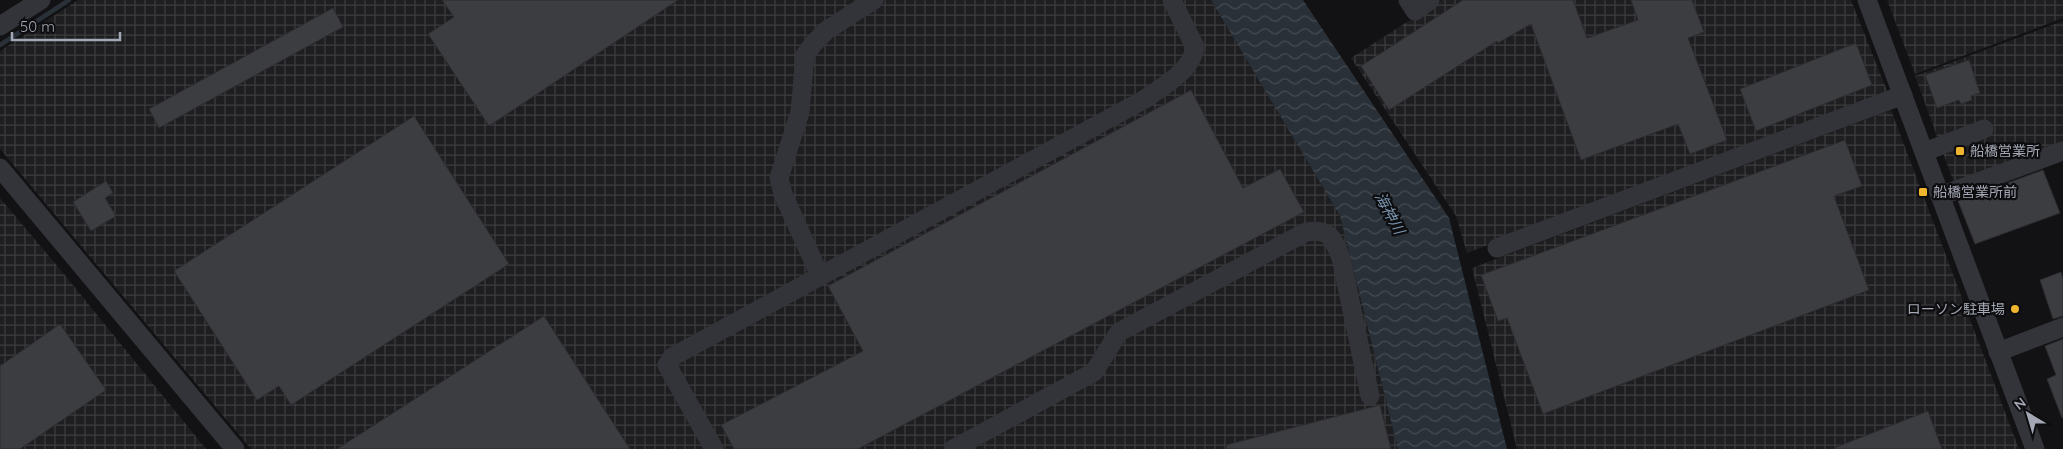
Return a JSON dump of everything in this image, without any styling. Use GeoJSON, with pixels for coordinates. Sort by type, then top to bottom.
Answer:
{"type":"FeatureCollection","features":[{"type":"Feature","properties":{"kind":"street"},"geometry":{"type":"LineString","coordinates":[[0,26],[41,0]]}},
{"type":"Feature","properties":{"kind":"street"},"geometry":{"type":"LineString","coordinates":[[820,276],[783,194],[779,178],[800,112],[805,55],[827,30],[874,0]]}},
{"type":"Feature","properties":{"kind":"street"},"geometry":{"type":"LineString","coordinates":[[714,449],[667,366],[672,357],[1145,100],[1189,64],[1194,54],[1195,47],[1172,0]]}},
{"type":"Feature","properties":{"kind":"street"},"geometry":{"type":"LineString","coordinates":[[1408,0],[1415,11],[1430,0]]}},
{"type":"Feature","properties":{"kind":"street"},"geometry":{"type":"LineString","coordinates":[[1867,0],[2035,449]]}},
{"type":"Feature","properties":{"kind":"street"},"geometry":{"type":"LineString","coordinates":[[1497,248],[1903,95]]}},
{"type":"Feature","properties":{"kind":"street"},"geometry":{"type":"LineString","coordinates":[[1924,152],[1984,129]]}},
{"type":"Feature","properties":{"kind":"street"},"geometry":{"type":"LineString","coordinates":[[1940,196],[2063,151]]}},
{"type":"Feature","properties":{"kind":"street"},"geometry":{"type":"LineString","coordinates":[[0,168],[235,449]]}},
{"type":"Feature","properties":{"kind":"street"},"geometry":{"type":"LineString","coordinates":[[953,449],[1094,372],[1119,332],[1306,232],[1320,230],[1335,242],[1340,258],[1370,396]]}},
{"type":"Feature","properties":{"kind":"street"},"geometry":{"type":"LineString","coordinates":[[1998,352],[2063,327]]}},
{"type":"Feature","properties":{"kind":"shaded area"},"geometry":{"type":"Polygon","coordinates":[[[78,0],[1211,0],[1340,216],[1398,449],[251,449],[0,149],[0,51],[78,0]]]}},
{"type":"Feature","properties":{"kind":"shaded area"},"geometry":{"type":"Polygon","coordinates":[[[1441,0],[1851,0],[1888,93],[1467,253],[1456,216],[1351,58],[1441,0]]]}},
{"type":"Feature","properties":{"kind":"shaded area"},"geometry":{"type":"Polygon","coordinates":[[[1887,0],[2063,0],[2063,18],[1915,74],[1887,0]]]}},
{"type":"Feature","properties":{"kind":"shaded area"},"geometry":{"type":"Polygon","coordinates":[[[2063,21],[2063,143],[1954,183],[1915,76],[2063,21]]]}},
{"type":"Feature","properties":{"kind":"shaded area"},"geometry":{"type":"Polygon","coordinates":[[[1891,110],[2019,449],[1517,449],[1472,268],[1891,110]]]}},
{"type":"Feature","properties":{"kind":"shaded area"},"geometry":{"type":"Polygon","coordinates":[[[0,198],[64,274],[206,449],[0,449],[0,198]]]}},
{"type":"Feature","properties":{"kind":"water","name":"海神川"},"geometry":{"type":"Polygon","coordinates":[[[1211,0],[1303,0],[1449,218],[1507,449],[1398,449],[1340,216],[1211,0]]]}},
{"type":"Feature","properties":{"kind":"building"},"geometry":{"type":"Polygon","coordinates":[[[442,0],[678,0],[489,126],[428,34],[454,17],[442,0]]]}},
{"type":"Feature","properties":{"kind":"building"},"geometry":{"type":"Polygon","coordinates":[[[1463,0],[1573,0],[1587,38],[1638,20],[1631,0],[1692,0],[1704,32],[1688,38],[1727,140],[1690,154],[1678,124],[1581,160],[1531,24],[1498,43],[1497,41],[1389,110],[1361,66],[1463,0]]]}},
{"type":"Feature","properties":{"kind":"building"},"geometry":{"type":"Polygon","coordinates":[[[333,8],[343,27],[159,128],[149,109],[333,8]]]}},
{"type":"Feature","properties":{"kind":"building"},"geometry":{"type":"Polygon","coordinates":[[[1856,43],[1872,85],[1756,131],[1740,89],[1856,43]]]}},
{"type":"Feature","properties":{"kind":"building"},"geometry":{"type":"Polygon","coordinates":[[[1969,60],[1980,93],[1971,96],[1972,100],[1961,104],[1959,100],[1937,108],[1925,75],[1969,60]]]}},
{"type":"Feature","properties":{"kind":"building"},"geometry":{"type":"Polygon","coordinates":[[[1191,90],[1243,188],[1280,169],[1304,212],[858,449],[734,449],[721,425],[863,351],[828,286],[1191,90]]]}},
{"type":"Feature","properties":{"kind":"building"},"geometry":{"type":"Polygon","coordinates":[[[414,116],[509,264],[291,405],[279,386],[257,400],[174,271],[414,116]]]}},
{"type":"Feature","properties":{"kind":"building"},"geometry":{"type":"Polygon","coordinates":[[[1845,140],[1862,186],[1834,196],[1869,290],[1543,414],[1507,318],[1498,321],[1481,275],[1845,140]]]}},
{"type":"Feature","properties":{"kind":"building"},"geometry":{"type":"Polygon","coordinates":[[[2043,170],[2060,213],[1975,244],[1958,201],[2043,170]]]}},
{"type":"Feature","properties":{"kind":"building"},"geometry":{"type":"Polygon","coordinates":[[[106,181],[113,193],[105,198],[116,216],[91,231],[73,202],[106,181]]]}},
{"type":"Feature","properties":{"kind":"building"},"geometry":{"type":"Polygon","coordinates":[[[2061,272],[2063,279],[2063,316],[2053,319],[2040,280],[2061,272]]]}},
{"type":"Feature","properties":{"kind":"building"},"geometry":{"type":"Polygon","coordinates":[[[544,316],[630,449],[337,449],[544,316]]]}},
{"type":"Feature","properties":{"kind":"building"},"geometry":{"type":"Polygon","coordinates":[[[60,324],[106,390],[20,449],[0,449],[0,366],[60,324]]]}},
{"type":"Feature","properties":{"kind":"building"},"geometry":{"type":"Polygon","coordinates":[[[2063,339],[2062,418],[2047,379],[2056,375],[2045,346],[2063,339]]]}},
{"type":"Feature","properties":{"kind":"building"},"geometry":{"type":"Polygon","coordinates":[[[1380,405],[1391,449],[1227,449],[1226,445],[1380,405]]]}},
{"type":"Feature","properties":{"kind":"building"},"geometry":{"type":"Polygon","coordinates":[[[1928,411],[1942,449],[1834,449],[1834,448],[1928,411]]]}},
{"type":"Feature","properties":{"kind":"waterway"},"geometry":{"type":"LineString","coordinates":[[0,45],[69,0]]}},
{"type":"Feature","properties":{"kind":"place","name":"船橋営業所"},"geometry":{"type":"Point","coordinates":[1960,151]}},
{"type":"Feature","properties":{"kind":"place","name":"船橋営業所前"},"geometry":{"type":"Point","coordinates":[1923,192]}},
{"type":"Feature","properties":{"kind":"place","name":"ローソン駐車場"},"geometry":{"type":"Point","coordinates":[2015,309]}}]}
